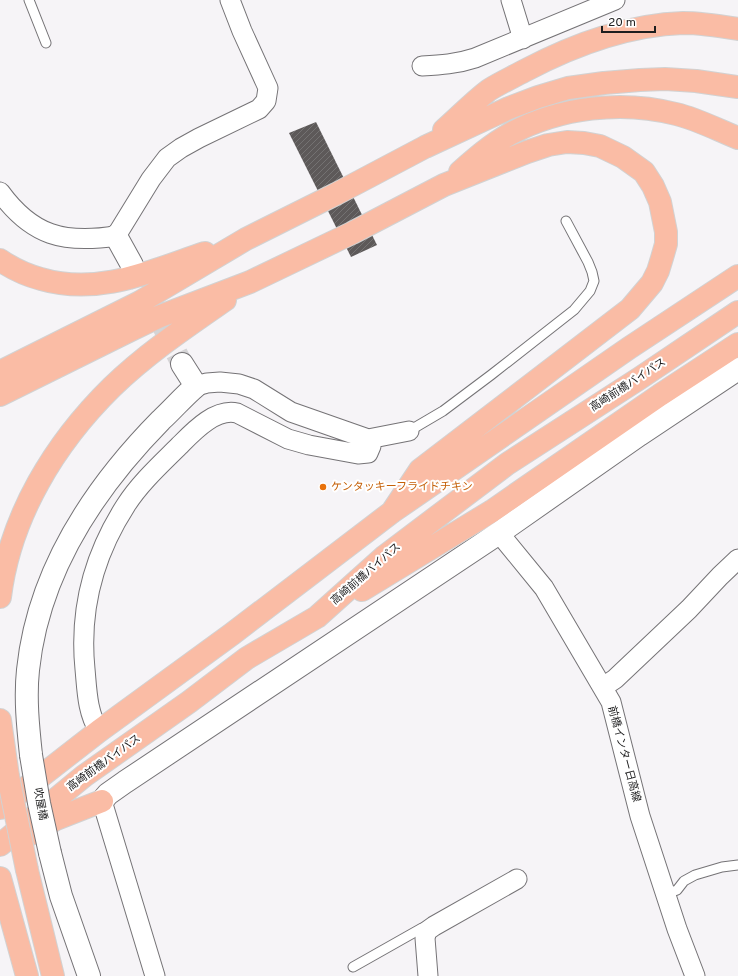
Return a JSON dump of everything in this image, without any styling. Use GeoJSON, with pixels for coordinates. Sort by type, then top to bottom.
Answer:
{"type":"FeatureCollection","features":[{"type":"Feature","properties":{"kind":"highway"},"geometry":{"type":"LineString","coordinates":[[424,147],[490,90],[542,62],[591,41],[652,26],[684,23],[738,29]]}},
{"type":"Feature","properties":{"kind":"highway"},"geometry":{"type":"LineString","coordinates":[[0,372],[140,302],[246,239],[336,194],[424,147],[509,108],[568,88],[604,82],[659,79],[738,87]]}},
{"type":"Feature","properties":{"kind":"highway"},"geometry":{"type":"LineString","coordinates":[[444,185],[491,147],[510,134],[542,120],[566,113],[618,107],[659,110],[677,114],[738,138]]}},
{"type":"Feature","properties":{"kind":"highway"},"geometry":{"type":"LineString","coordinates":[[0,395],[151,320],[250,282],[352,233],[444,185],[527,152],[548,145],[567,142],[600,146],[624,157],[644,172],[653,186],[660,202],[666,232],[666,244],[655,277],[630,309],[420,470],[392,512]]}},
{"type":"Feature","properties":{"kind":"highway"},"geometry":{"type":"LineString","coordinates":[[0,260],[24,274],[48,281],[86,286],[118,281],[246,239]]}},
{"type":"Feature","properties":{"kind":"highway"},"geometry":{"type":"LineString","coordinates":[[0,808],[98,731],[232,634],[392,512],[629,348],[738,276]]}},
{"type":"Feature","properties":{"kind":"highway"},"geometry":{"type":"LineString","coordinates":[[0,597],[2,578],[10,550],[27,504],[47,466],[74,430],[112,387],[143,360],[172,337],[250,282]]}},
{"type":"Feature","properties":{"kind":"highway","name":"高崎前橋バイパス"},"geometry":{"type":"LineString","coordinates":[[0,845],[84,776],[189,702],[247,658],[317,617],[385,556],[507,464],[640,378],[738,312]]}},
{"type":"Feature","properties":{"kind":"highway"},"geometry":{"type":"LineString","coordinates":[[317,617],[492,511],[660,395],[738,344]]}},
{"type":"Feature","properties":{"kind":"highway"},"geometry":{"type":"LineString","coordinates":[[0,720],[8,776],[53,976]]}},
{"type":"Feature","properties":{"kind":"highway"},"geometry":{"type":"LineString","coordinates":[[0,855],[56,819],[102,801]]}},
{"type":"Feature","properties":{"kind":"highway"},"geometry":{"type":"LineString","coordinates":[[2,884],[26,976]]}},
{"type":"Feature","properties":{"kind":"street"},"geometry":{"type":"LineString","coordinates":[[510,0],[523,39]]}},
{"type":"Feature","properties":{"kind":"street"},"geometry":{"type":"LineString","coordinates":[[422,66],[461,63],[523,39],[615,0]]}},
{"type":"Feature","properties":{"kind":"street"},"geometry":{"type":"LineString","coordinates":[[116,236],[151,179],[167,158],[199,138],[259,109],[266,101],[268,88],[242,31],[232,1]]}},
{"type":"Feature","properties":{"kind":"street"},"geometry":{"type":"LineString","coordinates":[[0,192],[9,205],[25,220],[53,236],[83,239],[116,236]]}},
{"type":"Feature","properties":{"kind":"street"},"geometry":{"type":"LineString","coordinates":[[116,236],[132,264]]}},
{"type":"Feature","properties":{"kind":"street"},"geometry":{"type":"LineString","coordinates":[[182,364],[196,386],[220,382],[239,384],[254,389],[291,412],[368,439],[409,430]]}},
{"type":"Feature","properties":{"kind":"street"},"geometry":{"type":"LineString","coordinates":[[155,976],[102,801],[108,794],[499,533],[639,435],[738,369]]}},
{"type":"Feature","properties":{"kind":"street","name":"吹屋橋"},"geometry":{"type":"LineString","coordinates":[[89,976],[61,896],[39,803],[31,755],[26,703],[28,671],[37,622],[54,572],[65,549],[90,506],[106,482],[141,440],[183,397],[196,386]]}},
{"type":"Feature","properties":{"kind":"street"},"geometry":{"type":"LineString","coordinates":[[98,731],[91,715],[86,685],[83,642],[86,605],[92,576],[105,543],[126,504],[144,482],[186,439],[212,418],[223,412],[230,411],[237,413],[288,439],[309,445],[358,454],[368,453],[371,446],[368,439]]}},
{"type":"Feature","properties":{"kind":"street"},"geometry":{"type":"LineString","coordinates":[[106,482],[126,504]]}},
{"type":"Feature","properties":{"kind":"street","name":"前橋インター日高線"},"geometry":{"type":"LineString","coordinates":[[499,533],[544,588],[611,702],[640,816],[677,929],[695,976]]}},
{"type":"Feature","properties":{"kind":"street"},"geometry":{"type":"LineString","coordinates":[[603,687],[614,679],[683,614],[738,559]]}},
{"type":"Feature","properties":{"kind":"street"},"geometry":{"type":"LineString","coordinates":[[428,976],[425,938],[427,931],[517,879]]}},
{"type":"Feature","properties":{"kind":"lane"},"geometry":{"type":"LineString","coordinates":[[28,0],[46,43]]}},
{"type":"Feature","properties":{"kind":"lane"},"geometry":{"type":"LineString","coordinates":[[409,430],[443,410],[491,375],[574,310],[590,291],[594,282],[592,272],[566,221]]}},
{"type":"Feature","properties":{"kind":"lane"},"geometry":{"type":"LineString","coordinates":[[666,894],[677,890],[684,882],[696,874],[722,867],[738,866]]}},
{"type":"Feature","properties":{"kind":"lane"},"geometry":{"type":"LineString","coordinates":[[353,967],[422,928],[427,931]]}},
{"type":"Feature","properties":{"kind":"building"},"geometry":{"type":"Polygon","coordinates":[[[316,122],[377,245],[351,257],[289,133],[316,122]]]}},
{"type":"Feature","properties":{"kind":"tunnel"},"geometry":{"type":"LineString","coordinates":[[132,265],[182,364]]}},
{"type":"Feature","properties":{"kind":"place","name":"ケンタッキーフライドチキン"},"geometry":{"type":"Point","coordinates":[323,487]}}]}
